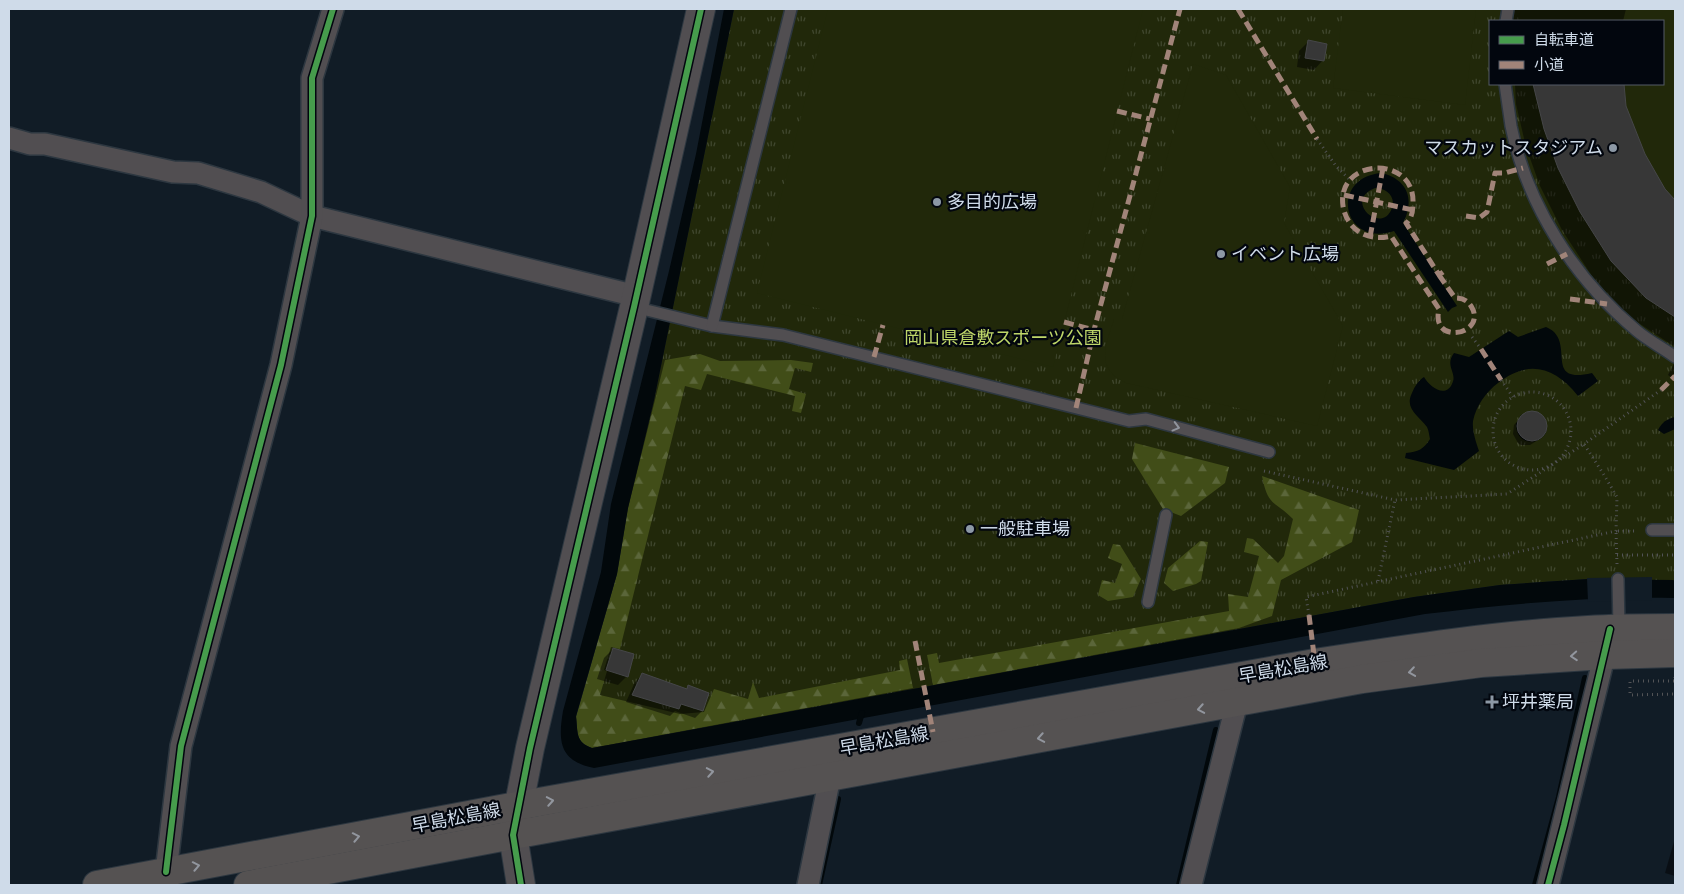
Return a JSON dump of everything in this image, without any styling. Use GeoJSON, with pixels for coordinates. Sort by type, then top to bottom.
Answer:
{"type":"FeatureCollection","features":[{"type":"Feature","properties":{"kind":"main road","name":"早島松島線"},"geometry":{"type":"LineString","coordinates":[[97,885],[517,806],[1315,663],[1511,636],[1613,629],[1675,628]]}},
{"type":"Feature","properties":{"kind":"main road","name":"早島松島線"},"geometry":{"type":"LineString","coordinates":[[248,885],[1362,679],[1481,663],[1613,629],[1675,654]]}},
{"type":"Feature","properties":{"kind":"street"},"geometry":{"type":"LineString","coordinates":[[166,872],[181,746],[281,365],[312,216],[312,78],[333,9]]}},
{"type":"Feature","properties":{"kind":"street"},"geometry":{"type":"LineString","coordinates":[[521,885],[513,835],[517,806],[642,305],[700,9]]}},
{"type":"Feature","properties":{"kind":"street"},"geometry":{"type":"LineString","coordinates":[[9,138],[30,144],[45,144],[173,172],[198,173],[261,192],[312,216],[642,305]]}},
{"type":"Feature","properties":{"kind":"street"},"geometry":{"type":"LineString","coordinates":[[1548,885],[1613,629]]}},
{"type":"Feature","properties":{"kind":"street"},"geometry":{"type":"LineString","coordinates":[[1191,885],[1237,702]]}},
{"type":"Feature","properties":{"kind":"street"},"geometry":{"type":"LineString","coordinates":[[808,885],[830,776]]}},
{"type":"Feature","properties":{"kind":"lane"},"geometry":{"type":"LineString","coordinates":[[712,326],[791,9]]}},
{"type":"Feature","properties":{"kind":"lane"},"geometry":{"type":"LineString","coordinates":[[1505,85],[1512,127],[1523,168],[1538,205],[1553,233],[1586,280],[1607,304],[1639,332],[1675,357]]}},
{"type":"Feature","properties":{"kind":"lane"},"geometry":{"type":"LineString","coordinates":[[642,305],[671,316],[712,326],[783,335],[1129,421],[1146,419],[1269,452]]}},
{"type":"Feature","properties":{"kind":"lane"},"geometry":{"type":"LineString","coordinates":[[1148,602],[1166,516]]}},
{"type":"Feature","properties":{"kind":"lane"},"geometry":{"type":"LineString","coordinates":[[1652,530],[1675,530]]}},
{"type":"Feature","properties":{"kind":"lane"},"geometry":{"type":"LineString","coordinates":[[1613,629],[1618,579]]}},
{"type":"Feature","properties":{"kind":"path"},"geometry":{"type":"LineString","coordinates":[[1317,139],[1336,166],[1350,180]]}},
{"type":"Feature","properties":{"kind":"path"},"geometry":{"type":"LineString","coordinates":[[1472,337],[1481,350]]}},
{"type":"Feature","properties":{"kind":"path"},"geometry":{"type":"LineString","coordinates":[[1501,380],[1513,397]]}},
{"type":"Feature","properties":{"kind":"path"},"geometry":{"type":"LineString","coordinates":[[1264,471],[1395,500],[1507,494],[1558,460],[1566,450],[1571,438],[1571,425],[1567,413],[1560,403],[1549,396],[1537,392],[1513,397],[1497,415],[1494,426],[1494,438],[1501,454],[1514,466],[1537,470],[1548,466],[1558,460],[1584,444],[1661,390]]}},
{"type":"Feature","properties":{"kind":"path"},"geometry":{"type":"LineString","coordinates":[[1584,444],[1617,497],[1618,579]]}},
{"type":"Feature","properties":{"kind":"path"},"geometry":{"type":"LineString","coordinates":[[1378,581],[1395,500]]}},
{"type":"Feature","properties":{"kind":"path"},"geometry":{"type":"LineString","coordinates":[[1309,615],[1306,597],[1616,531],[1652,530]]}},
{"type":"Feature","properties":{"kind":"path"},"geometry":{"type":"LineString","coordinates":[[1617,554],[1675,555]]}},
{"type":"Feature","properties":{"kind":"path"},"geometry":{"type":"LineString","coordinates":[[1675,681],[1630,681],[1630,695],[1675,694]]}},
{"type":"Feature","properties":{"kind":"green space","name":"岡山県倉敷スポーツ公園"},"geometry":{"type":"Polygon","coordinates":[[[734,9],[1675,9],[1675,581],[1588,579],[1500,585],[1414,597],[592,748],[628,508],[654,400],[734,9]]]}},
{"type":"Feature","properties":{"kind":"green space","name":"多目的広場"},"geometry":{"type":"Polygon","coordinates":[[[828,9],[1143,9],[1053,367],[757,293],[828,9]]]}},
{"type":"Feature","properties":{"kind":"green space"},"geometry":{"type":"Polygon","coordinates":[[[1343,9],[1476,9],[1465,105],[1333,88],[1343,9]]]}},
{"type":"Feature","properties":{"kind":"green space","name":"マスカットスタジアム"},"geometry":{"type":"Polygon","coordinates":[[[1521,9],[1675,9],[1675,317],[1646,298],[1626,278],[1607,255],[1589,228],[1559,171],[1539,112],[1534,85],[1664,85],[1664,20],[1518,20],[1521,9]]]}},
{"type":"Feature","properties":{"kind":"green space","name":"イベント広場"},"geometry":{"type":"Polygon","coordinates":[[[1193,64],[1226,75],[1290,187],[1284,223],[1343,326],[1317,426],[1126,383],[1116,377],[1106,363],[1105,355],[1108,338],[1114,319],[1122,319],[1193,64]]]}},
{"type":"Feature","properties":{"kind":"green space"},"geometry":{"type":"Polygon","coordinates":[[[700,354],[720,361],[791,360],[813,363],[811,372],[795,368],[789,389],[806,394],[801,413],[792,411],[795,396],[707,374],[701,390],[685,386],[620,649],[611,647],[604,670],[607,671],[600,695],[680,714],[704,712],[714,689],[748,699],[753,682],[759,698],[900,670],[899,661],[907,659],[913,688],[592,748],[580,740],[577,732],[576,717],[617,574],[628,508],[665,360],[700,354]]]}},
{"type":"Feature","properties":{"kind":"green space"},"geometry":{"type":"Polygon","coordinates":[[[1135,443],[1229,467],[1225,483],[1181,516],[1163,509],[1132,459],[1135,443]]]}},
{"type":"Feature","properties":{"kind":"green space"},"geometry":{"type":"Polygon","coordinates":[[[1262,476],[1359,510],[1352,542],[1281,580],[1272,616],[1239,628],[933,685],[927,655],[937,653],[939,663],[1229,611],[1228,594],[1248,597],[1259,556],[1244,552],[1247,538],[1253,539],[1278,563],[1284,556],[1293,519],[1269,498],[1262,476]]]}},
{"type":"Feature","properties":{"kind":"green space"},"geometry":{"type":"Polygon","coordinates":[[[1200,541],[1208,542],[1201,581],[1173,591],[1164,583],[1168,568],[1200,541]]]}},
{"type":"Feature","properties":{"kind":"green space"},"geometry":{"type":"Polygon","coordinates":[[[1113,544],[1120,545],[1141,579],[1133,597],[1108,601],[1098,595],[1102,580],[1115,583],[1122,564],[1108,558],[1113,544]]]}},
{"type":"Feature","properties":{"kind":"shaded area"},"geometry":{"type":"Polygon","coordinates":[[[724,9],[734,9],[654,400],[628,508],[617,574],[576,716],[578,736],[587,746],[592,748],[1414,597],[1500,585],[1588,579],[1673,580],[1675,581],[1675,598],[1613,598],[1550,602],[1425,614],[594,768],[582,765],[567,755],[561,740],[563,711],[601,572],[611,504],[696,154],[724,9]]]}},
{"type":"Feature","properties":{"kind":"shaded area"},"geometry":{"type":"Polygon","coordinates":[[[1381,173],[1398,180],[1403,185],[1407,192],[1408,206],[1403,223],[1457,306],[1448,312],[1394,231],[1376,234],[1363,230],[1353,221],[1348,210],[1349,198],[1354,187],[1364,178],[1381,173]],[[1375,188],[1366,194],[1362,201],[1367,213],[1380,219],[1387,216],[1392,208],[1393,200],[1383,189],[1375,188]]]}},
{"type":"Feature","properties":{"kind":"shaded area"},"geometry":{"type":"Polygon","coordinates":[[[1546,327],[1555,333],[1560,341],[1563,367],[1568,373],[1577,375],[1592,373],[1598,381],[1578,396],[1560,378],[1541,370],[1530,369],[1509,375],[1489,391],[1476,410],[1473,421],[1479,451],[1454,470],[1405,458],[1406,453],[1420,449],[1430,439],[1427,427],[1411,408],[1410,404],[1412,393],[1420,380],[1424,377],[1433,387],[1441,391],[1445,390],[1449,388],[1453,380],[1450,362],[1454,353],[1469,357],[1509,331],[1518,337],[1546,327]]]}},
{"type":"Feature","properties":{"kind":"shaded area"},"geometry":{"type":"Polygon","coordinates":[[[1531,411],[1542,416],[1546,422],[1547,429],[1540,439],[1527,441],[1518,433],[1516,424],[1521,415],[1531,411]],[[1532,417],[1524,422],[1525,433],[1533,436],[1537,433],[1540,428],[1539,422],[1532,417]]]}},
{"type":"Feature","properties":{"kind":"shaded area"},"geometry":{"type":"Polygon","coordinates":[[[1675,417],[1675,429],[1664,434],[1658,430],[1665,421],[1675,417]]]}},
{"type":"Feature","properties":{"kind":"pier"},"geometry":{"type":"Polygon","coordinates":[[[1652,577],[1652,600],[1588,602],[1587,578],[1652,577]]]}},
{"type":"Feature","properties":{"kind":"building"},"geometry":{"type":"Polygon","coordinates":[[[1308,40],[1327,44],[1324,61],[1305,58],[1308,40]]]}},
{"type":"Feature","properties":{"kind":"building","name":"マスカットスタジアム"},"geometry":{"type":"Polygon","coordinates":[[[1533,85],[1624,85],[1626,106],[1645,154],[1665,189],[1675,200],[1675,317],[1646,298],[1611,261],[1580,212],[1558,168],[1544,129],[1533,85]]]}},
{"type":"Feature","properties":{"kind":"building"},"geometry":{"type":"Polygon","coordinates":[[[1532,411],[1543,415],[1547,426],[1543,437],[1532,441],[1521,437],[1517,426],[1521,415],[1532,411]]]}},
{"type":"Feature","properties":{"kind":"building"},"geometry":{"type":"Polygon","coordinates":[[[613,648],[634,654],[628,677],[606,670],[613,648]]]}},
{"type":"Feature","properties":{"kind":"building"},"geometry":{"type":"Polygon","coordinates":[[[642,673],[687,689],[688,685],[709,693],[703,711],[681,704],[679,709],[632,695],[642,673]]]}},
{"type":"Feature","properties":{"kind":"waterway"},"geometry":{"type":"LineString","coordinates":[[1535,885],[1559,797],[1585,678]]}},
{"type":"Feature","properties":{"kind":"waterway"},"geometry":{"type":"LineString","coordinates":[[859,723],[862,713]]}},
{"type":"Feature","properties":{"kind":"waterway"},"geometry":{"type":"LineString","coordinates":[[1179,885],[1216,730]]}},
{"type":"Feature","properties":{"kind":"waterway"},"geometry":{"type":"LineString","coordinates":[[819,885],[838,799]]}},
{"type":"Feature","properties":{"kind":"marked path"},"geometry":{"type":"LineString","coordinates":[[1076,408],[1094,330],[1180,9]]}},
{"type":"Feature","properties":{"kind":"marked path"},"geometry":{"type":"LineString","coordinates":[[1238,9],[1317,139]]}},
{"type":"Feature","properties":{"kind":"marked path"},"geometry":{"type":"LineString","coordinates":[[1117,111],[1150,119]]}},
{"type":"Feature","properties":{"kind":"marked path"},"geometry":{"type":"LineString","coordinates":[[1439,275],[1455,298],[1460,298],[1471,306],[1474,316],[1472,324],[1466,329],[1450,332],[1443,328],[1439,321],[1439,309],[1391,236],[1374,237],[1367,235],[1354,228],[1349,222],[1343,206],[1344,190],[1351,178],[1363,171],[1376,168],[1390,170],[1402,176],[1410,187],[1413,203],[1411,217],[1406,223],[1439,275],[1443,272]]}},
{"type":"Feature","properties":{"kind":"marked path"},"geometry":{"type":"LineString","coordinates":[[1370,237],[1383,168]]}},
{"type":"Feature","properties":{"kind":"marked path"},"geometry":{"type":"LineString","coordinates":[[1466,216],[1479,218],[1487,212],[1495,173],[1505,173],[1523,168]]}},
{"type":"Feature","properties":{"kind":"marked path"},"geometry":{"type":"LineString","coordinates":[[1344,195],[1413,210]]}},
{"type":"Feature","properties":{"kind":"marked path"},"geometry":{"type":"LineString","coordinates":[[1547,264],[1567,254]]}},
{"type":"Feature","properties":{"kind":"marked path"},"geometry":{"type":"LineString","coordinates":[[1570,299],[1607,304]]}},
{"type":"Feature","properties":{"kind":"marked path"},"geometry":{"type":"LineString","coordinates":[[1064,322],[1094,330]]}},
{"type":"Feature","properties":{"kind":"marked path"},"geometry":{"type":"LineString","coordinates":[[874,357],[883,325]]}},
{"type":"Feature","properties":{"kind":"marked path"},"geometry":{"type":"LineString","coordinates":[[1481,349],[1501,380]]}},
{"type":"Feature","properties":{"kind":"marked path"},"geometry":{"type":"LineString","coordinates":[[1661,390],[1675,376]]}},
{"type":"Feature","properties":{"kind":"marked path"},"geometry":{"type":"LineString","coordinates":[[1309,615],[1315,663]]}},
{"type":"Feature","properties":{"kind":"marked path"},"geometry":{"type":"LineString","coordinates":[[915,641],[933,732]]}},
{"type":"Feature","properties":{"kind":"cycle path"},"geometry":{"type":"LineString","coordinates":[[166,872],[181,746],[281,365],[312,216],[312,78],[333,9]]}},
{"type":"Feature","properties":{"kind":"cycle path"},"geometry":{"type":"LineString","coordinates":[[521,885],[513,835],[530,748],[634,307],[701,9]]}},
{"type":"Feature","properties":{"kind":"cycle path"},"geometry":{"type":"LineString","coordinates":[[1548,885],[1610,629]]}},
{"type":"Feature","properties":{"kind":"place","name":"マスカットスタジアム"},"geometry":{"type":"Point","coordinates":[1613,148]}},
{"type":"Feature","properties":{"kind":"place","name":"多目的広場"},"geometry":{"type":"Point","coordinates":[937,202]}},
{"type":"Feature","properties":{"kind":"place","name":"イベント広場"},"geometry":{"type":"Point","coordinates":[1221,254]}},
{"type":"Feature","properties":{"kind":"place","name":"一般駐車場"},"geometry":{"type":"Point","coordinates":[970,529]}},
{"type":"Feature","properties":{"kind":"place","name":"坪井薬局"},"geometry":{"type":"Point","coordinates":[1492,702]}}]}
